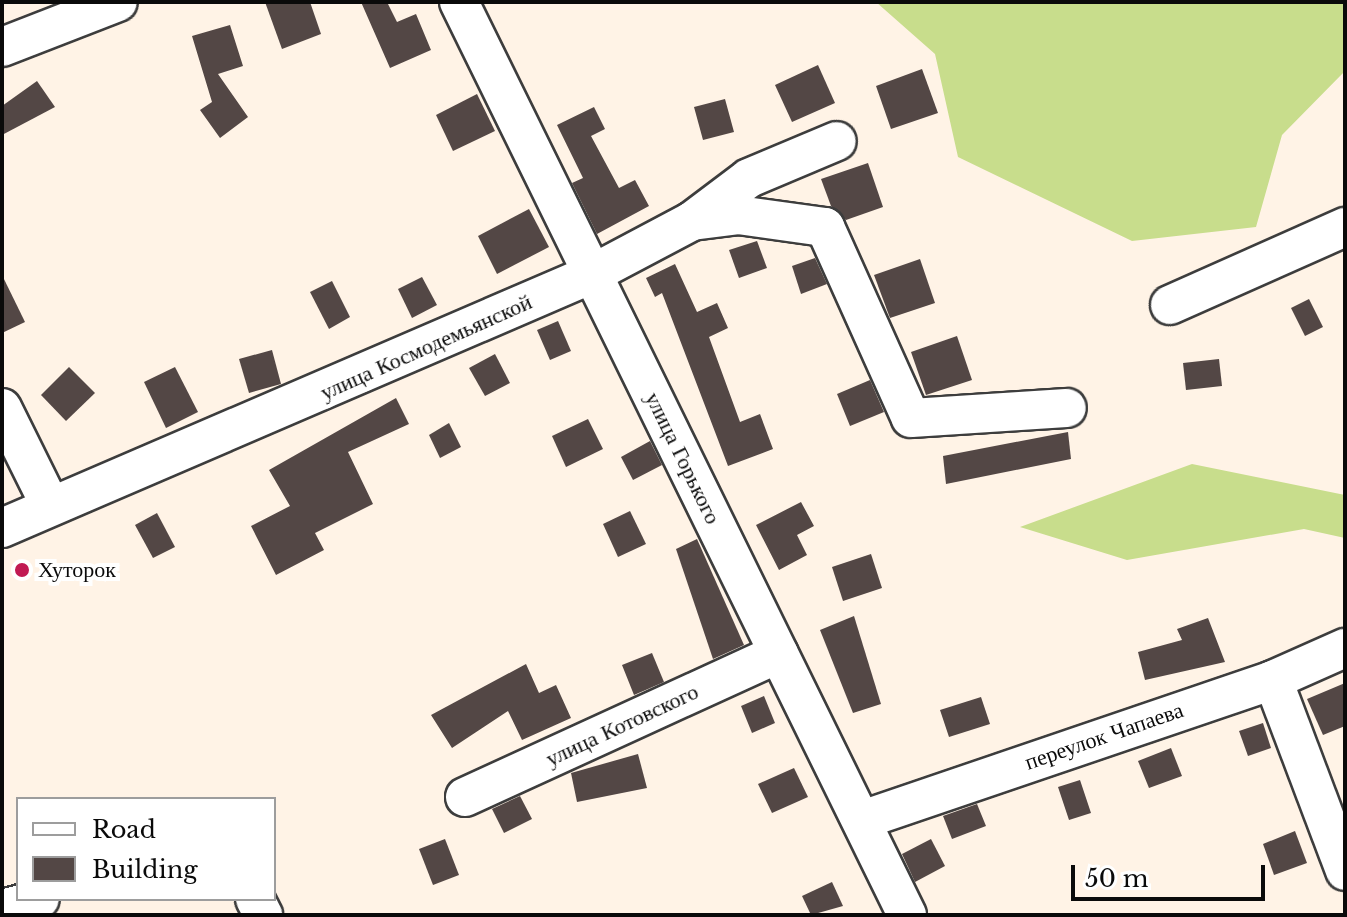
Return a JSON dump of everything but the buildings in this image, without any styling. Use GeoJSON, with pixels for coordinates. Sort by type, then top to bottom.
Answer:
{"type":"FeatureCollection","features":[{"type":"Feature","properties":{"kind":"street"},"geometry":{"type":"LineString","coordinates":[[2,47],[118,2]]}},
{"type":"Feature","properties":{"kind":"street","name":"улица Горького"},"geometry":{"type":"LineString","coordinates":[[459,2],[907,915]]}},
{"type":"Feature","properties":{"kind":"street","name":"улица Космодемьянской"},"geometry":{"type":"LineString","coordinates":[[2,528],[49,503],[203,445],[592,274],[692,221],[749,178],[837,141]]}},
{"type":"Feature","properties":{"kind":"street"},"geometry":{"type":"LineString","coordinates":[[692,221],[738,215],[825,227],[911,418],[1067,408]]}},
{"type":"Feature","properties":{"kind":"street"},"geometry":{"type":"LineString","coordinates":[[1170,305],[1345,227]]}},
{"type":"Feature","properties":{"kind":"street"},"geometry":{"type":"LineString","coordinates":[[2,408],[49,503]]}},
{"type":"Feature","properties":{"kind":"street","name":"переулок Чапаева"},"geometry":{"type":"LineString","coordinates":[[862,820],[1273,680],[1345,648]]}},
{"type":"Feature","properties":{"kind":"street","name":"улица Котовского"},"geometry":{"type":"LineString","coordinates":[[465,797],[779,653]]}},
{"type":"Feature","properties":{"kind":"street"},"geometry":{"type":"LineString","coordinates":[[1273,680],[1345,871]]}},
{"type":"Feature","properties":{"kind":"street"},"geometry":{"type":"LineString","coordinates":[[2,909],[32,901]]}},
{"type":"Feature","properties":{"kind":"green space"},"geometry":{"type":"Polygon","coordinates":[[[876,2],[1345,2],[1345,71],[1282,135],[1256,227],[1132,241],[958,157],[935,54],[876,2]]]}},
{"type":"Feature","properties":{"kind":"green space"},"geometry":{"type":"Polygon","coordinates":[[[1192,464],[1345,495],[1345,538],[1304,529],[1127,560],[1020,527],[1192,464]]]}},
{"type":"Feature","properties":{"kind":"place","name":"Хуторок"},"geometry":{"type":"Point","coordinates":[22,570]}}]}
